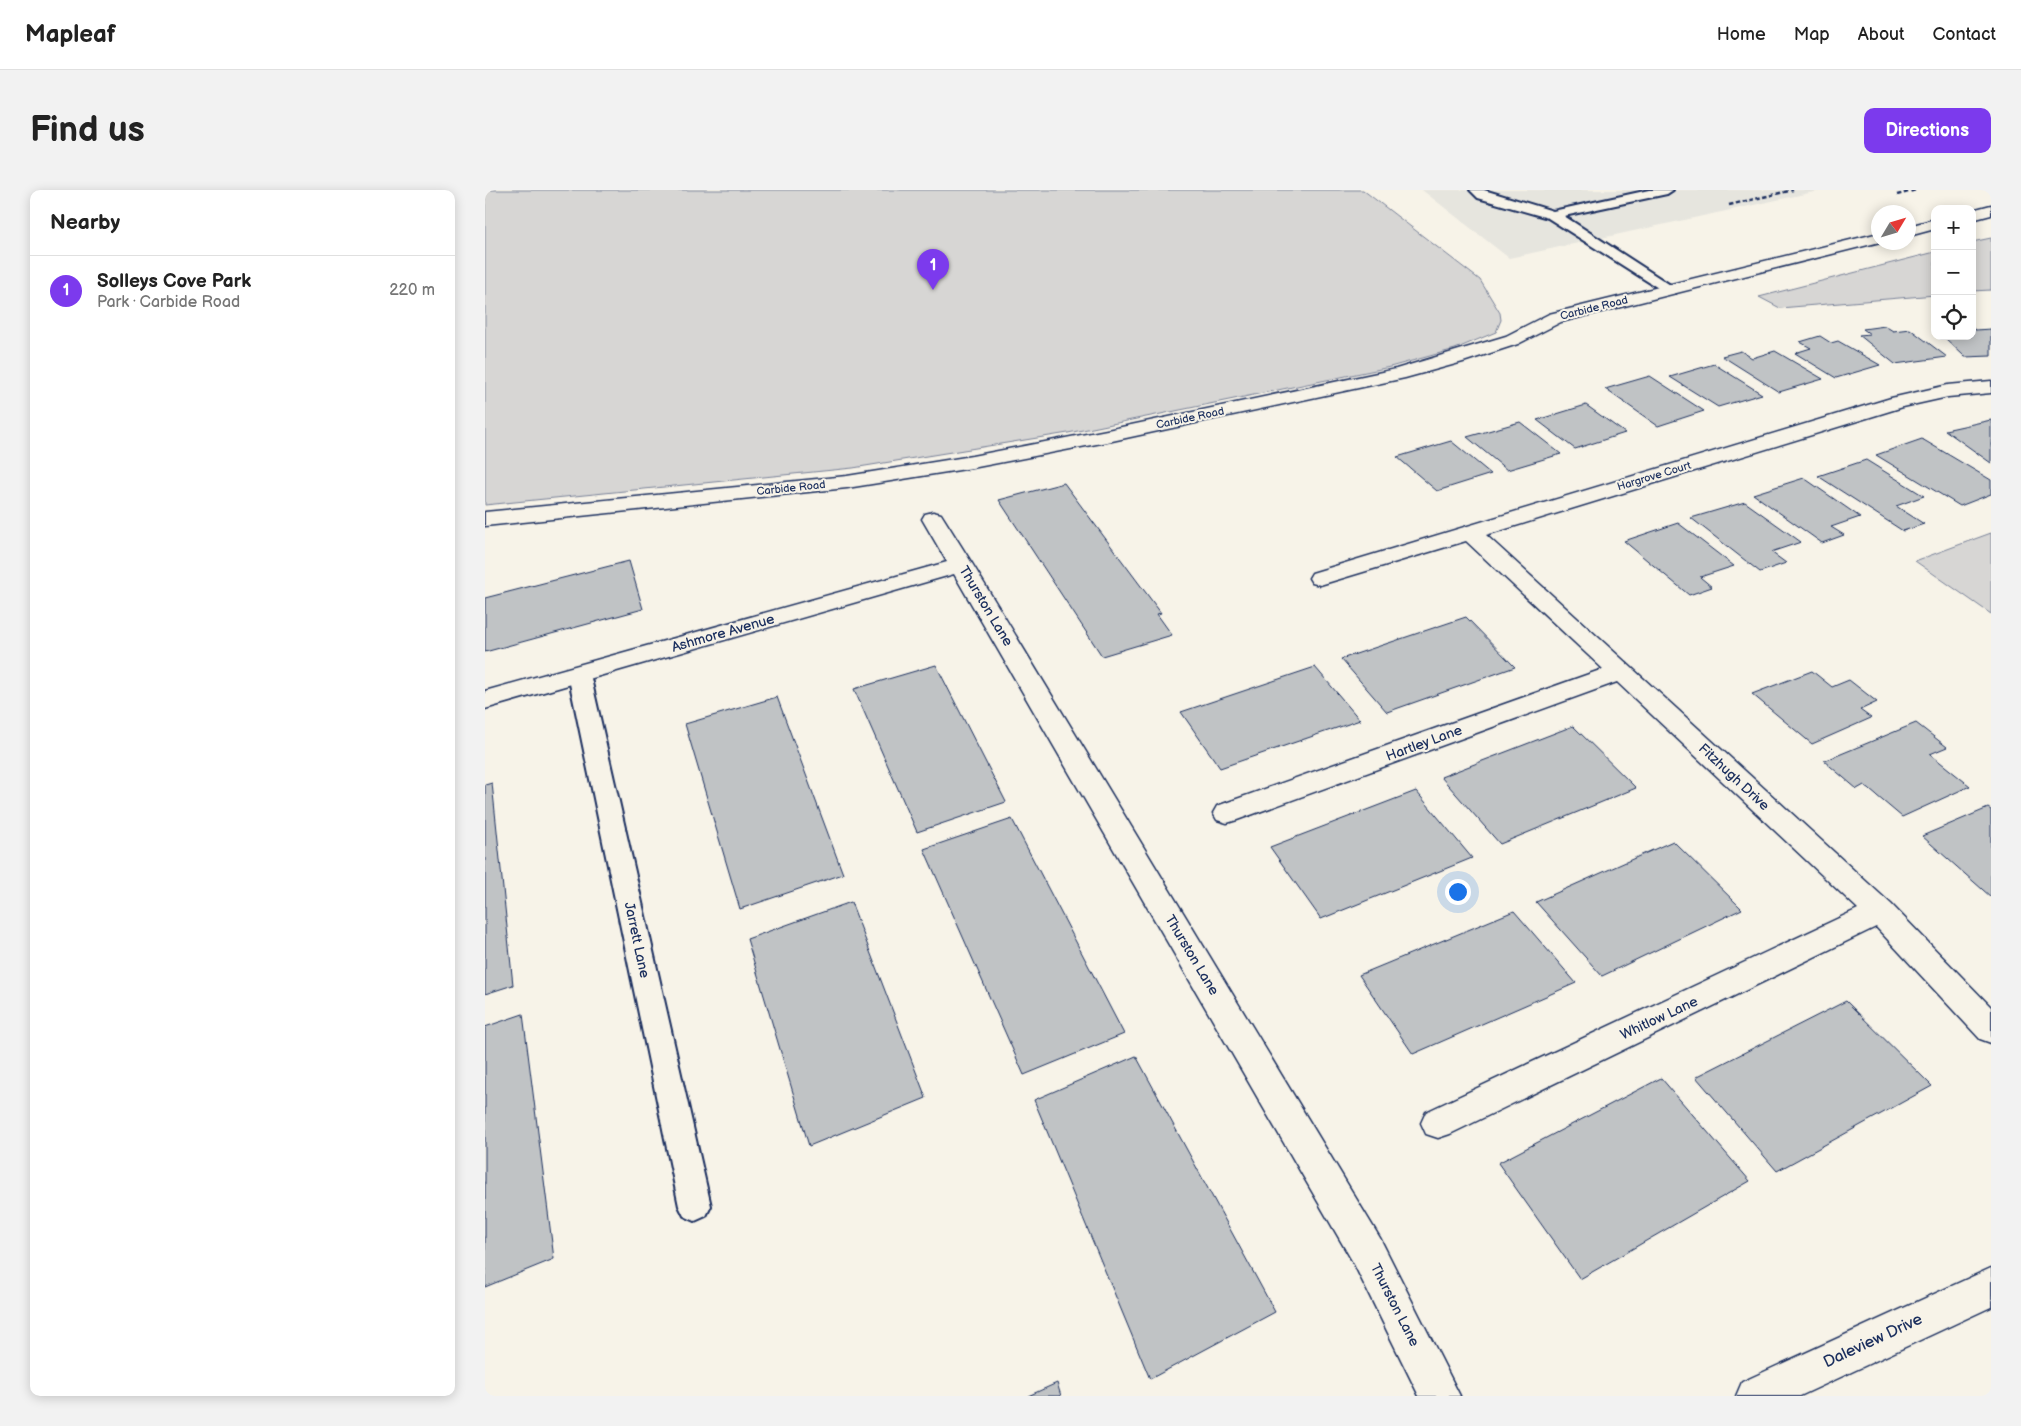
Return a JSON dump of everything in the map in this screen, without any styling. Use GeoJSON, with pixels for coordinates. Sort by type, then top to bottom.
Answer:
{"type":"FeatureCollection","features":[{"type":"Feature","properties":{"kind":"street"},"geometry":{"type":"LineString","coordinates":[[1976,214],[1991,210]]}},
{"type":"Feature","properties":{"kind":"street"},"geometry":{"type":"LineString","coordinates":[[1916,229],[1931,225]]}},
{"type":"Feature","properties":{"kind":"street","name":"Carbide Road"},"geometry":{"type":"LineString","coordinates":[[485,519],[847,482],[981,460],[1112,435],[1398,374],[1457,358],[1512,340],[1555,318],[1871,240]]}},
{"type":"Feature","properties":{"kind":"street","name":"Hargrove Court"},"geometry":{"type":"LineString","coordinates":[[1321,578],[1898,402],[1948,391],[1991,387]]}},
{"type":"Feature","properties":{"kind":"street","name":"Thurston Lane"},"geometry":{"type":"LineString","coordinates":[[933,520],[1367,1251],[1440,1396]]}},
{"type":"Feature","properties":{"kind":"street","name":"Fitzhugh Drive"},"geometry":{"type":"LineString","coordinates":[[1469,532],[1880,912],[1991,1029]]}},
{"type":"Feature","properties":{"kind":"street","name":"Ashmore Avenue"},"geometry":{"type":"LineString","coordinates":[[485,700],[962,566]]}},
{"type":"Feature","properties":{"kind":"street","name":"Hartley Lane"},"geometry":{"type":"LineString","coordinates":[[1227,813],[1621,672]]}},
{"type":"Feature","properties":{"kind":"street","name":"Whitlow Lane"},"geometry":{"type":"LineString","coordinates":[[1438,1123],[1880,912]]}},
{"type":"Feature","properties":{"kind":"street","name":"Daleview Drive"},"geometry":{"type":"LineString","coordinates":[[1756,1396],[1991,1287]]}},
{"type":"Feature","properties":{"kind":"lane"},"geometry":{"type":"LineString","coordinates":[[1476,190],[1483,195],[1553,215],[1671,290]]}},
{"type":"Feature","properties":{"kind":"lane"},"geometry":{"type":"LineString","coordinates":[[1553,215],[1667,190]]}},
{"type":"Feature","properties":{"kind":"lane","name":"Jarrett Lane"},"geometry":{"type":"LineString","coordinates":[[579,674],[695,1206]]}},
{"type":"Feature","properties":{"kind":"shaded area"},"geometry":{"type":"Polygon","coordinates":[[[485,190],[1363,190],[1480,280],[1500,313],[1501,320],[1496,332],[1455,349],[1390,367],[1068,433],[853,468],[485,505],[485,190]]]}},
{"type":"Feature","properties":{"kind":"shaded area"},"geometry":{"type":"Polygon","coordinates":[[[1422,190],[1823,190],[1509,258],[1422,190]]]}},
{"type":"Feature","properties":{"kind":"shaded area"},"geometry":{"type":"Polygon","coordinates":[[[1991,238],[1991,290],[1976,291],[1976,241],[1991,238]]]}},
{"type":"Feature","properties":{"kind":"shaded area"},"geometry":{"type":"Polygon","coordinates":[[[1931,253],[1931,295],[1780,308],[1759,297],[1931,253]]]}},
{"type":"Feature","properties":{"kind":"shaded area"},"geometry":{"type":"Polygon","coordinates":[[[1991,533],[1991,614],[1915,561],[1991,533]]]}},
{"type":"Feature","properties":{"kind":"building"},"geometry":{"type":"Polygon","coordinates":[[[1885,326],[1893,331],[1910,329],[1947,357],[1895,364],[1859,335],[1870,334],[1863,329],[1885,326]]]}},
{"type":"Feature","properties":{"kind":"building"},"geometry":{"type":"Polygon","coordinates":[[[1991,329],[1991,356],[1965,357],[1947,340],[1976,340],[1976,330],[1991,329]]]}},
{"type":"Feature","properties":{"kind":"building"},"geometry":{"type":"Polygon","coordinates":[[[1820,336],[1831,343],[1838,341],[1880,365],[1836,378],[1795,353],[1811,348],[1800,342],[1820,336]]]}},
{"type":"Feature","properties":{"kind":"building"},"geometry":{"type":"Polygon","coordinates":[[[1741,351],[1752,358],[1775,351],[1823,379],[1779,392],[1722,356],[1741,351]]]}},
{"type":"Feature","properties":{"kind":"building"},"geometry":{"type":"Polygon","coordinates":[[[1714,364],[1762,394],[1718,407],[1670,377],[1714,364]]]}},
{"type":"Feature","properties":{"kind":"building"},"geometry":{"type":"Polygon","coordinates":[[[1650,376],[1704,411],[1658,426],[1605,389],[1650,376]]]}},
{"type":"Feature","properties":{"kind":"building"},"geometry":{"type":"Polygon","coordinates":[[[1586,405],[1625,433],[1575,449],[1537,420],[1586,405]]]}},
{"type":"Feature","properties":{"kind":"building"},"geometry":{"type":"Polygon","coordinates":[[[1991,420],[1991,463],[1945,430],[1991,420]]]}},
{"type":"Feature","properties":{"kind":"building"},"geometry":{"type":"Polygon","coordinates":[[[1520,422],[1561,454],[1507,470],[1467,437],[1520,422]]]}},
{"type":"Feature","properties":{"kind":"building"},"geometry":{"type":"Polygon","coordinates":[[[1922,439],[1991,480],[1991,494],[1960,506],[1876,455],[1922,439]]]}},
{"type":"Feature","properties":{"kind":"building"},"geometry":{"type":"Polygon","coordinates":[[[1451,441],[1491,474],[1437,491],[1397,457],[1451,441]]]}},
{"type":"Feature","properties":{"kind":"building"},"geometry":{"type":"Polygon","coordinates":[[[1866,460],[1924,496],[1896,506],[1924,524],[1903,531],[1818,476],[1866,460]]]}},
{"type":"Feature","properties":{"kind":"building"},"geometry":{"type":"Polygon","coordinates":[[[1804,478],[1860,517],[1831,527],[1844,535],[1822,543],[1753,494],[1804,478]]]}},
{"type":"Feature","properties":{"kind":"building"},"geometry":{"type":"Polygon","coordinates":[[[1064,483],[1161,613],[1157,614],[1172,635],[1102,656],[999,500],[1064,483]]]}},
{"type":"Feature","properties":{"kind":"building"},"geometry":{"type":"Polygon","coordinates":[[[1745,502],[1801,542],[1771,552],[1786,563],[1760,572],[1691,518],[1745,502]]]}},
{"type":"Feature","properties":{"kind":"building"},"geometry":{"type":"Polygon","coordinates":[[[1678,523],[1734,566],[1700,577],[1712,587],[1689,595],[1624,541],[1678,523]]]}},
{"type":"Feature","properties":{"kind":"building"},"geometry":{"type":"Polygon","coordinates":[[[629,561],[643,609],[485,652],[485,598],[629,561]]]}},
{"type":"Feature","properties":{"kind":"building"},"geometry":{"type":"Polygon","coordinates":[[[1466,617],[1515,667],[1387,712],[1341,659],[1466,617]]]}},
{"type":"Feature","properties":{"kind":"building"},"geometry":{"type":"Polygon","coordinates":[[[936,665],[1006,802],[917,832],[854,689],[936,665]]]}},
{"type":"Feature","properties":{"kind":"building"},"geometry":{"type":"Polygon","coordinates":[[[1315,667],[1360,720],[1220,768],[1181,712],[1315,667]]]}},
{"type":"Feature","properties":{"kind":"building"},"geometry":{"type":"Polygon","coordinates":[[[1812,671],[1832,687],[1849,680],[1877,702],[1860,710],[1871,718],[1812,744],[1752,694],[1812,671]]]}},
{"type":"Feature","properties":{"kind":"building"},"geometry":{"type":"Polygon","coordinates":[[[777,697],[843,874],[740,909],[685,724],[777,697]]]}},
{"type":"Feature","properties":{"kind":"building"},"geometry":{"type":"Polygon","coordinates":[[[1916,723],[1947,747],[1930,754],[1970,786],[1902,817],[1864,785],[1857,789],[1824,761],[1916,723]]]}},
{"type":"Feature","properties":{"kind":"building"},"geometry":{"type":"Polygon","coordinates":[[[1573,726],[1636,788],[1500,844],[1441,777],[1573,726]]]}},
{"type":"Feature","properties":{"kind":"building"},"geometry":{"type":"Polygon","coordinates":[[[492,783],[513,985],[485,994],[485,785],[492,783]]]}},
{"type":"Feature","properties":{"kind":"building"},"geometry":{"type":"Polygon","coordinates":[[[1416,791],[1472,858],[1321,919],[1270,847],[1416,791]]]}},
{"type":"Feature","properties":{"kind":"building"},"geometry":{"type":"Polygon","coordinates":[[[1988,808],[1991,810],[1991,897],[1922,836],[1988,808]]]}},
{"type":"Feature","properties":{"kind":"building"},"geometry":{"type":"Polygon","coordinates":[[[1012,819],[1124,1034],[1024,1075],[924,849],[1012,819]]]}},
{"type":"Feature","properties":{"kind":"building"},"geometry":{"type":"Polygon","coordinates":[[[1673,841],[1742,909],[1602,976],[1536,902],[1673,841]]]}},
{"type":"Feature","properties":{"kind":"building"},"geometry":{"type":"Polygon","coordinates":[[[851,902],[926,1098],[809,1146],[747,939],[851,902]]]}},
{"type":"Feature","properties":{"kind":"building"},"geometry":{"type":"Polygon","coordinates":[[[1514,911],[1576,983],[1413,1054],[1359,975],[1514,911]]]}},
{"type":"Feature","properties":{"kind":"building"},"geometry":{"type":"Polygon","coordinates":[[[1846,1001],[1932,1086],[1777,1171],[1696,1077],[1846,1001]]]}},
{"type":"Feature","properties":{"kind":"building"},"geometry":{"type":"Polygon","coordinates":[[[523,1014],[554,1259],[485,1287],[485,1027],[523,1014]]]}},
{"type":"Feature","properties":{"kind":"building"},"geometry":{"type":"Polygon","coordinates":[[[1136,1056],[1275,1312],[1150,1379],[1034,1100],[1136,1056]]]}},
{"type":"Feature","properties":{"kind":"building"},"geometry":{"type":"Polygon","coordinates":[[[1661,1078],[1750,1181],[1580,1279],[1498,1163],[1661,1078]]]}},
{"type":"Feature","properties":{"kind":"building"},"geometry":{"type":"Polygon","coordinates":[[[1057,1383],[1061,1396],[1028,1396],[1057,1383]]]}},
{"type":"Feature","properties":{"kind":"railway"},"geometry":{"type":"LineString","coordinates":[[1729,205],[1793,190]]}},
{"type":"Feature","properties":{"kind":"railway"},"geometry":{"type":"LineString","coordinates":[[1897,195],[1916,190]]}},
{"type":"Feature","properties":{"kind":"place","name":"Solleys Cove Park"},"geometry":{"type":"Point","coordinates":[933,290]}}]}
